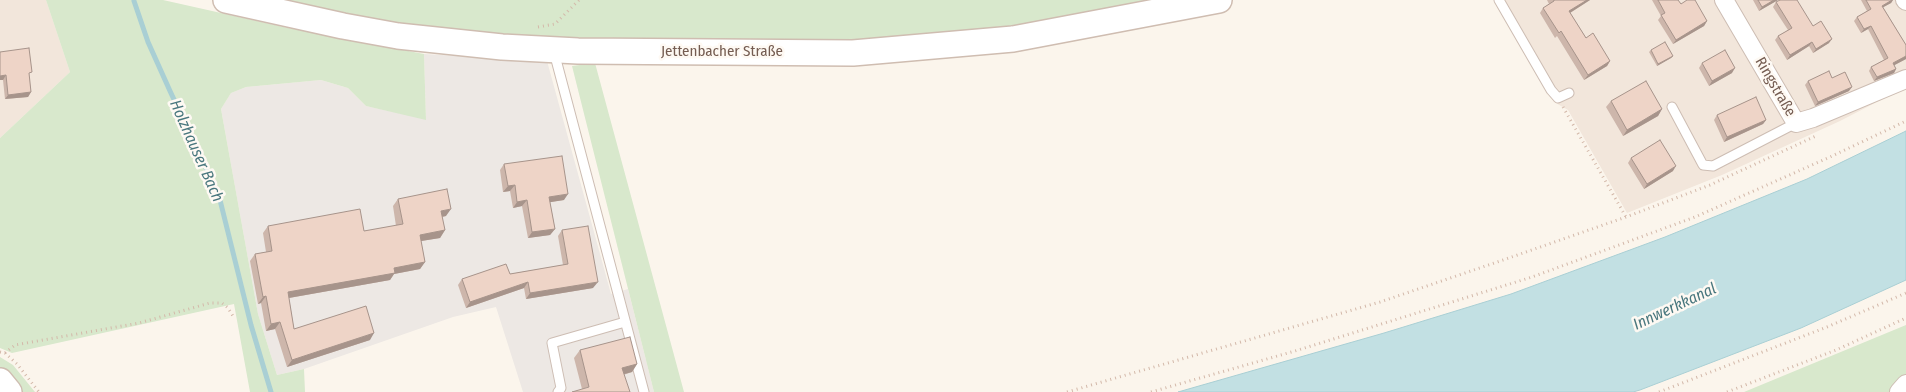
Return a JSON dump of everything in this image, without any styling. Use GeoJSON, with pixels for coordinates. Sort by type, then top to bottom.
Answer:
{"type":"FeatureCollection","features":[{"type":"Feature","properties":{"kind":"street","name":"Jettenbacher Straße"},"geometry":{"type":"LineString","coordinates":[[226,0],[398,36],[502,47],[553,50],[853,53],[1014,39],[1219,0]]}},
{"type":"Feature","properties":{"kind":"street","name":"Ringstraße"},"geometry":{"type":"LineString","coordinates":[[1724,0],[1796,123],[1814,118],[1906,79]]}},
{"type":"Feature","properties":{"kind":"street"},"geometry":{"type":"LineString","coordinates":[[0,381],[9,392]]}},
{"type":"Feature","properties":{"kind":"street"},"geometry":{"type":"LineString","coordinates":[[1899,392],[1906,384]]}},
{"type":"Feature","properties":{"kind":"lane"},"geometry":{"type":"LineString","coordinates":[[1499,0],[1551,90],[1558,98],[1569,93]]}},
{"type":"Feature","properties":{"kind":"lane"},"geometry":{"type":"LineString","coordinates":[[553,50],[644,392]]}},
{"type":"Feature","properties":{"kind":"lane"},"geometry":{"type":"LineString","coordinates":[[1672,107],[1704,165],[1713,166],[1796,123]]}},
{"type":"Feature","properties":{"kind":"lane"},"geometry":{"type":"LineString","coordinates":[[558,392],[561,388],[552,343],[625,322]]}},
{"type":"Feature","properties":{"kind":"path"},"geometry":{"type":"LineString","coordinates":[[531,27],[555,24],[579,0]]}},
{"type":"Feature","properties":{"kind":"path"},"geometry":{"type":"LineString","coordinates":[[1558,98],[1626,217]]}},
{"type":"Feature","properties":{"kind":"path"},"geometry":{"type":"LineString","coordinates":[[1151,392],[1313,346],[1532,277],[1695,216],[1830,157],[1906,121]]}},
{"type":"Feature","properties":{"kind":"path"},"geometry":{"type":"LineString","coordinates":[[1067,392],[1380,302],[1626,217],[1710,185],[1821,133]]}},
{"type":"Feature","properties":{"kind":"path"},"geometry":{"type":"LineString","coordinates":[[1658,392],[1827,327],[1906,293]]}},
{"type":"Feature","properties":{"kind":"path"},"geometry":{"type":"LineString","coordinates":[[4,353],[15,345],[139,323],[210,303],[222,303],[233,316]]}},
{"type":"Feature","properties":{"kind":"path"},"geometry":{"type":"LineString","coordinates":[[1727,392],[1836,350],[1906,318]]}},
{"type":"Feature","properties":{"kind":"path"},"geometry":{"type":"LineString","coordinates":[[0,352],[17,364],[39,392]]}},
{"type":"Feature","properties":{"kind":"shaded area"},"geometry":{"type":"Polygon","coordinates":[[[0,0],[46,0],[70,72],[0,138],[0,0]]]}},
{"type":"Feature","properties":{"kind":"shaded area"},"geometry":{"type":"Polygon","coordinates":[[[1496,0],[1906,0],[1906,87],[1840,121],[1722,175],[1627,213],[1568,110],[1554,102],[1496,0]]]}},
{"type":"Feature","properties":{"kind":"shaded area"},"geometry":{"type":"Polygon","coordinates":[[[424,54],[547,61],[611,294],[628,289],[654,392],[523,392],[496,307],[453,317],[304,369],[277,375],[258,314],[221,109],[231,93],[246,87],[321,80],[348,88],[366,106],[426,119],[424,54]]]}},
{"type":"Feature","properties":{"kind":"green space"},"geometry":{"type":"Polygon","coordinates":[[[46,0],[163,0],[288,28],[424,54],[426,120],[366,106],[348,88],[321,80],[246,87],[231,93],[221,109],[258,314],[277,375],[304,369],[305,392],[250,392],[234,304],[12,353],[0,348],[0,138],[70,72],[46,0]]]}},
{"type":"Feature","properties":{"kind":"green space"},"geometry":{"type":"Polygon","coordinates":[[[260,0],[1175,0],[1007,31],[880,43],[597,42],[403,27],[260,0]]]}},
{"type":"Feature","properties":{"kind":"green space"},"geometry":{"type":"Polygon","coordinates":[[[595,63],[684,392],[654,392],[572,66],[595,63]]]}},
{"type":"Feature","properties":{"kind":"green space"},"geometry":{"type":"Polygon","coordinates":[[[1906,325],[1906,377],[1893,392],[1744,392],[1906,325]]]}},
{"type":"Feature","properties":{"kind":"green space"},"geometry":{"type":"Polygon","coordinates":[[[0,357],[13,365],[35,392],[18,392],[0,370],[0,357]]]}},
{"type":"Feature","properties":{"kind":"water","name":"Innwerkkanal"},"geometry":{"type":"Polygon","coordinates":[[[1906,131],[1906,280],[1801,328],[1640,390],[1633,392],[1178,392],[1384,333],[1511,294],[1665,237],[1807,179],[1906,131]]]}},
{"type":"Feature","properties":{"kind":"building"},"geometry":{"type":"Polygon","coordinates":[[[1554,0],[1587,0],[1569,11],[1586,38],[1593,33],[1610,61],[1588,75],[1561,31],[1559,33],[1543,8],[1554,0]]]}},
{"type":"Feature","properties":{"kind":"building"},"geometry":{"type":"Polygon","coordinates":[[[1658,0],[1678,0],[1681,4],[1687,0],[1695,0],[1707,21],[1676,40],[1661,15],[1665,13],[1658,0]]]}},
{"type":"Feature","properties":{"kind":"building"},"geometry":{"type":"Polygon","coordinates":[[[1758,0],[1774,0],[1762,7],[1758,0]]]}},
{"type":"Feature","properties":{"kind":"building"},"geometry":{"type":"Polygon","coordinates":[[[1780,0],[1797,0],[1813,26],[1821,21],[1832,39],[1816,49],[1812,42],[1790,55],[1778,36],[1792,28],[1776,2],[1780,0]]]}},
{"type":"Feature","properties":{"kind":"building"},"geometry":{"type":"Polygon","coordinates":[[[1866,0],[1892,0],[1882,6],[1906,45],[1906,56],[1893,63],[1896,69],[1877,77],[1871,67],[1888,58],[1871,26],[1864,29],[1857,17],[1871,9],[1866,0]]]}},
{"type":"Feature","properties":{"kind":"building"},"geometry":{"type":"Polygon","coordinates":[[[1665,42],[1673,56],[1658,64],[1651,50],[1665,42]]]}},
{"type":"Feature","properties":{"kind":"building"},"geometry":{"type":"Polygon","coordinates":[[[29,48],[32,72],[29,73],[31,92],[8,95],[6,75],[0,76],[0,52],[29,48]]]}},
{"type":"Feature","properties":{"kind":"building"},"geometry":{"type":"Polygon","coordinates":[[[1725,50],[1735,68],[1712,81],[1702,63],[1725,50]]]}},
{"type":"Feature","properties":{"kind":"building"},"geometry":{"type":"Polygon","coordinates":[[[1829,71],[1832,78],[1845,72],[1852,87],[1818,102],[1808,81],[1829,71]]]}},
{"type":"Feature","properties":{"kind":"building"},"geometry":{"type":"Polygon","coordinates":[[[1646,81],[1662,109],[1627,130],[1611,101],[1646,81]]]}},
{"type":"Feature","properties":{"kind":"building"},"geometry":{"type":"Polygon","coordinates":[[[1756,97],[1766,120],[1727,137],[1717,115],[1756,97]]]}},
{"type":"Feature","properties":{"kind":"building"},"geometry":{"type":"Polygon","coordinates":[[[1660,140],[1676,166],[1647,184],[1631,158],[1660,140]]]}},
{"type":"Feature","properties":{"kind":"building"},"geometry":{"type":"Polygon","coordinates":[[[562,156],[568,194],[549,197],[555,229],[532,232],[527,200],[517,202],[515,185],[508,186],[504,164],[562,156]]]}},
{"type":"Feature","properties":{"kind":"building"},"geometry":{"type":"Polygon","coordinates":[[[447,189],[451,209],[441,211],[445,230],[420,235],[425,262],[394,268],[395,273],[288,292],[294,329],[366,306],[374,333],[292,360],[280,322],[271,324],[266,296],[263,297],[255,254],[272,251],[268,226],[360,209],[364,231],[403,224],[398,199],[447,189]]]}},
{"type":"Feature","properties":{"kind":"building"},"geometry":{"type":"Polygon","coordinates":[[[588,226],[598,282],[530,293],[528,282],[470,302],[462,279],[506,264],[510,274],[568,264],[562,230],[588,226]]]}},
{"type":"Feature","properties":{"kind":"building"},"geometry":{"type":"Polygon","coordinates":[[[630,337],[637,364],[622,368],[630,392],[572,392],[589,387],[580,350],[630,337]]]}},
{"type":"Feature","properties":{"kind":"waterway","name":"Holzhauser Bach"},"geometry":{"type":"LineString","coordinates":[[134,1],[148,42],[219,196],[251,325],[271,392]]}}]}
